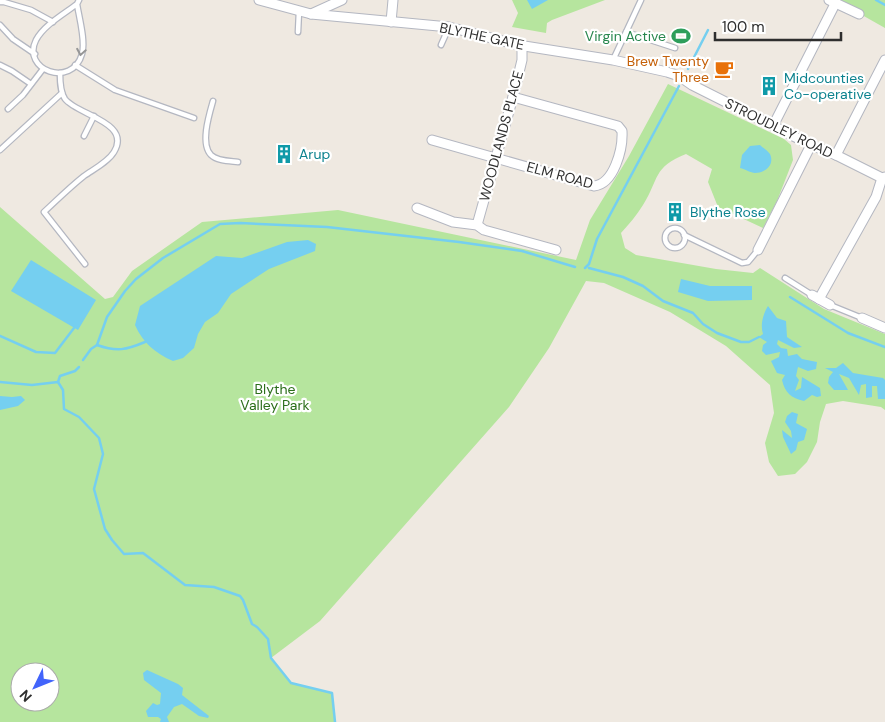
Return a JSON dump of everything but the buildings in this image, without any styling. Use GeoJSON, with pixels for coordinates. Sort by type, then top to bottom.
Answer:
{"type":"FeatureCollection","features":[{"type":"Feature","properties":{"kind":"street","name":"BLYTHE GATE"},"geometry":{"type":"LineString","coordinates":[[259,0],[311,14],[449,27],[522,45],[613,60],[675,75]]}},
{"type":"Feature","properties":{"kind":"street"},"geometry":{"type":"LineString","coordinates":[[311,14],[342,0]]}},
{"type":"Feature","properties":{"kind":"street"},"geometry":{"type":"LineString","coordinates":[[391,22],[393,0]]}},
{"type":"Feature","properties":{"kind":"street"},"geometry":{"type":"LineString","coordinates":[[773,126],[832,2],[859,14]]}},
{"type":"Feature","properties":{"kind":"street","name":"WOODLANDS PLACE"},"geometry":{"type":"LineString","coordinates":[[477,225],[513,97],[522,60],[522,45]]}},
{"type":"Feature","properties":{"kind":"street"},"geometry":{"type":"LineString","coordinates":[[836,155],[885,60]]}},
{"type":"Feature","properties":{"kind":"street","name":"STROUDLEY ROAD"},"geometry":{"type":"LineString","coordinates":[[675,75],[811,145],[884,177]]}},
{"type":"Feature","properties":{"kind":"street","name":"ELM ROAD"},"geometry":{"type":"LineString","coordinates":[[496,157],[595,186],[608,180],[620,152],[622,131],[618,126],[513,97]]}},
{"type":"Feature","properties":{"kind":"street"},"geometry":{"type":"LineString","coordinates":[[432,140],[496,157]]}},
{"type":"Feature","properties":{"kind":"street"},"geometry":{"type":"LineString","coordinates":[[758,250],[811,145]]}},
{"type":"Feature","properties":{"kind":"street"},"geometry":{"type":"LineString","coordinates":[[830,305],[815,297],[876,197],[884,177]]}},
{"type":"Feature","properties":{"kind":"street"},"geometry":{"type":"LineString","coordinates":[[876,197],[885,202]]}},
{"type":"Feature","properties":{"kind":"street"},"geometry":{"type":"LineString","coordinates":[[417,208],[453,222],[477,225],[484,230],[556,250]]}},
{"type":"Feature","properties":{"kind":"street"},"geometry":{"type":"LineString","coordinates":[[862,318],[885,328]]}},
{"type":"Feature","properties":{"kind":"lane"},"geometry":{"type":"LineString","coordinates":[[613,60],[641,0]]}},
{"type":"Feature","properties":{"kind":"lane"},"geometry":{"type":"LineString","coordinates":[[0,2],[31,10],[54,22]]}},
{"type":"Feature","properties":{"kind":"lane"},"geometry":{"type":"LineString","coordinates":[[78,2],[83,52],[75,65],[64,72],[54,73],[43,69],[35,54],[35,41],[42,31],[78,2]]}},
{"type":"Feature","properties":{"kind":"lane"},"geometry":{"type":"LineString","coordinates":[[298,32],[299,11]]}},
{"type":"Feature","properties":{"kind":"lane"},"geometry":{"type":"LineString","coordinates":[[0,25],[13,39],[35,54]]}},
{"type":"Feature","properties":{"kind":"lane"},"geometry":{"type":"LineString","coordinates":[[441,45],[449,27]]}},
{"type":"Feature","properties":{"kind":"lane"},"geometry":{"type":"LineString","coordinates":[[626,32],[675,48]]}},
{"type":"Feature","properties":{"kind":"lane"},"geometry":{"type":"LineString","coordinates":[[0,65],[31,84]]}},
{"type":"Feature","properties":{"kind":"lane"},"geometry":{"type":"LineString","coordinates":[[75,65],[115,90],[194,118]]}},
{"type":"Feature","properties":{"kind":"lane"},"geometry":{"type":"LineString","coordinates":[[8,109],[23,95],[43,69]]}},
{"type":"Feature","properties":{"kind":"lane"},"geometry":{"type":"LineString","coordinates":[[60,73],[62,93],[69,103],[108,123],[117,140],[114,153],[83,177],[44,212],[85,264]]}},
{"type":"Feature","properties":{"kind":"lane"},"geometry":{"type":"LineString","coordinates":[[0,150],[62,93]]}},
{"type":"Feature","properties":{"kind":"lane"},"geometry":{"type":"LineString","coordinates":[[214,101],[208,118],[206,145],[212,156],[220,160],[238,162]]}},
{"type":"Feature","properties":{"kind":"lane"},"geometry":{"type":"LineString","coordinates":[[84,136],[94,116]]}},
{"type":"Feature","properties":{"kind":"lane"},"geometry":{"type":"LineString","coordinates":[[684,235],[683,244],[677,247],[671,247],[666,242],[666,235],[672,229],[678,228],[684,235],[742,263],[748,262],[758,250]]}},
{"type":"Feature","properties":{"kind":"lane"},"geometry":{"type":"LineString","coordinates":[[785,278],[815,297]]}},
{"type":"Feature","properties":{"kind":"lane"},"geometry":{"type":"LineString","coordinates":[[830,305],[862,318]]}},
{"type":"Feature","properties":{"kind":"green space"},"geometry":{"type":"Polygon","coordinates":[[[512,0],[605,0],[552,20],[547,23],[546,33],[512,27],[518,13],[512,0]]]}},
{"type":"Feature","properties":{"kind":"green space"},"geometry":{"type":"Polygon","coordinates":[[[835,0],[885,0],[885,28],[839,2],[835,0]]]}},
{"type":"Feature","properties":{"kind":"green space","name":"Blythe Valley Park"},"geometry":{"type":"Polygon","coordinates":[[[668,84],[784,139],[791,145],[793,160],[777,201],[763,228],[718,207],[708,182],[712,169],[686,154],[667,164],[658,175],[641,209],[621,233],[625,248],[636,255],[716,269],[753,273],[760,268],[824,309],[885,334],[885,410],[881,407],[843,401],[826,404],[820,422],[817,442],[807,462],[795,474],[778,476],[769,462],[765,443],[774,413],[770,385],[726,346],[670,312],[604,283],[586,281],[549,348],[509,407],[320,621],[271,658],[291,683],[332,693],[335,722],[0,722],[0,207],[105,299],[113,297],[132,271],[202,222],[338,210],[576,260],[590,220],[629,156],[668,84]]]}},
{"type":"Feature","properties":{"kind":"water"},"geometry":{"type":"Polygon","coordinates":[[[527,0],[548,0],[532,9],[527,0]]]}},
{"type":"Feature","properties":{"kind":"water"},"geometry":{"type":"Polygon","coordinates":[[[760,145],[770,154],[771,162],[768,168],[762,172],[755,173],[740,168],[742,155],[750,146],[760,145]]]}},
{"type":"Feature","properties":{"kind":"water"},"geometry":{"type":"Polygon","coordinates":[[[308,240],[316,244],[315,251],[269,269],[231,294],[218,313],[205,322],[198,334],[194,348],[183,358],[173,361],[161,355],[150,347],[138,331],[135,325],[140,306],[216,256],[242,258],[287,242],[308,240]]]}},
{"type":"Feature","properties":{"kind":"water"},"geometry":{"type":"Polygon","coordinates":[[[31,260],[96,300],[78,330],[11,291],[31,260]]]}},
{"type":"Feature","properties":{"kind":"water"},"geometry":{"type":"Polygon","coordinates":[[[681,279],[710,286],[752,286],[752,300],[708,301],[678,292],[681,279]]]}},
{"type":"Feature","properties":{"kind":"water"},"geometry":{"type":"Polygon","coordinates":[[[768,306],[777,318],[786,321],[787,337],[802,347],[794,348],[778,340],[777,344],[781,348],[787,349],[788,356],[797,354],[802,359],[817,362],[816,369],[808,371],[798,367],[796,376],[799,380],[795,391],[801,388],[802,377],[820,388],[821,396],[812,395],[804,401],[792,396],[783,385],[782,380],[785,375],[777,373],[771,361],[779,357],[780,352],[766,355],[762,351],[763,345],[767,342],[759,337],[763,334],[762,320],[768,306]]]}},
{"type":"Feature","properties":{"kind":"water"},"geometry":{"type":"Polygon","coordinates":[[[843,363],[853,373],[883,378],[885,380],[885,399],[878,399],[877,386],[872,386],[872,397],[866,398],[866,384],[861,385],[859,395],[849,378],[839,374],[848,390],[834,390],[828,383],[829,377],[833,372],[825,368],[836,368],[843,363]]]}},
{"type":"Feature","properties":{"kind":"water"},"geometry":{"type":"Polygon","coordinates":[[[0,396],[21,396],[25,400],[18,406],[0,410],[0,396]]]}},
{"type":"Feature","properties":{"kind":"water"},"geometry":{"type":"Polygon","coordinates":[[[792,412],[798,414],[796,423],[807,429],[804,440],[798,442],[796,450],[791,454],[783,437],[782,430],[792,438],[791,431],[785,422],[787,416],[792,412]]]}},
{"type":"Feature","properties":{"kind":"water"},"geometry":{"type":"Polygon","coordinates":[[[147,670],[178,684],[183,688],[182,695],[209,716],[208,718],[199,716],[182,704],[174,707],[167,717],[169,722],[160,722],[161,719],[158,717],[148,717],[146,711],[153,703],[160,704],[161,693],[144,680],[143,673],[147,670]]]}},
{"type":"Feature","properties":{"kind":"waterway"},"geometry":{"type":"LineString","coordinates":[[876,0],[885,5]]}},
{"type":"Feature","properties":{"kind":"waterway"},"geometry":{"type":"LineString","coordinates":[[688,69],[708,30]]}},
{"type":"Feature","properties":{"kind":"waterway"},"geometry":{"type":"LineString","coordinates":[[585,268],[589,264],[597,239],[679,86]]}},
{"type":"Feature","properties":{"kind":"waterway"},"geometry":{"type":"LineString","coordinates":[[97,345],[107,317],[136,279],[163,258],[220,224],[240,223],[327,227],[459,242],[522,251],[575,267]]}},
{"type":"Feature","properties":{"kind":"waterway"},"geometry":{"type":"LineString","coordinates":[[589,268],[623,277],[643,286],[663,301],[693,313],[703,324],[717,333],[741,342],[749,342],[759,337]]}},
{"type":"Feature","properties":{"kind":"waterway"},"geometry":{"type":"LineString","coordinates":[[790,297],[848,333],[885,347]]}},
{"type":"Feature","properties":{"kind":"waterway"},"geometry":{"type":"LineString","coordinates":[[0,336],[36,352],[55,353],[74,328]]}},
{"type":"Feature","properties":{"kind":"waterway"},"geometry":{"type":"LineString","coordinates":[[83,360],[91,349],[97,345],[110,349],[121,349],[145,342]]}},
{"type":"Feature","properties":{"kind":"waterway"},"geometry":{"type":"LineString","coordinates":[[58,382],[60,376],[75,371],[79,367]]}},
{"type":"Feature","properties":{"kind":"waterway"},"geometry":{"type":"LineString","coordinates":[[0,382],[32,385],[58,382],[63,390],[64,409],[79,417],[99,438],[103,454],[94,489],[105,529],[112,540],[124,554],[143,553],[185,585],[214,587],[240,596],[252,624],[268,639],[271,658],[291,683],[332,693],[335,722]]}},
{"type":"Feature","properties":{"kind":"place","name":"Virgin Active"},"geometry":{"type":"Point","coordinates":[681,36]}},
{"type":"Feature","properties":{"kind":"place","name":"Brew Twenty Three"},"geometry":{"type":"Point","coordinates":[724,69]}},
{"type":"Feature","properties":{"kind":"place","name":"Midcounties Co-operative"},"geometry":{"type":"Point","coordinates":[769,86]}},
{"type":"Feature","properties":{"kind":"place","name":"Arup"},"geometry":{"type":"Point","coordinates":[284,154]}},
{"type":"Feature","properties":{"kind":"place","name":"Blythe Rose"},"geometry":{"type":"Point","coordinates":[675,212]}}]}
